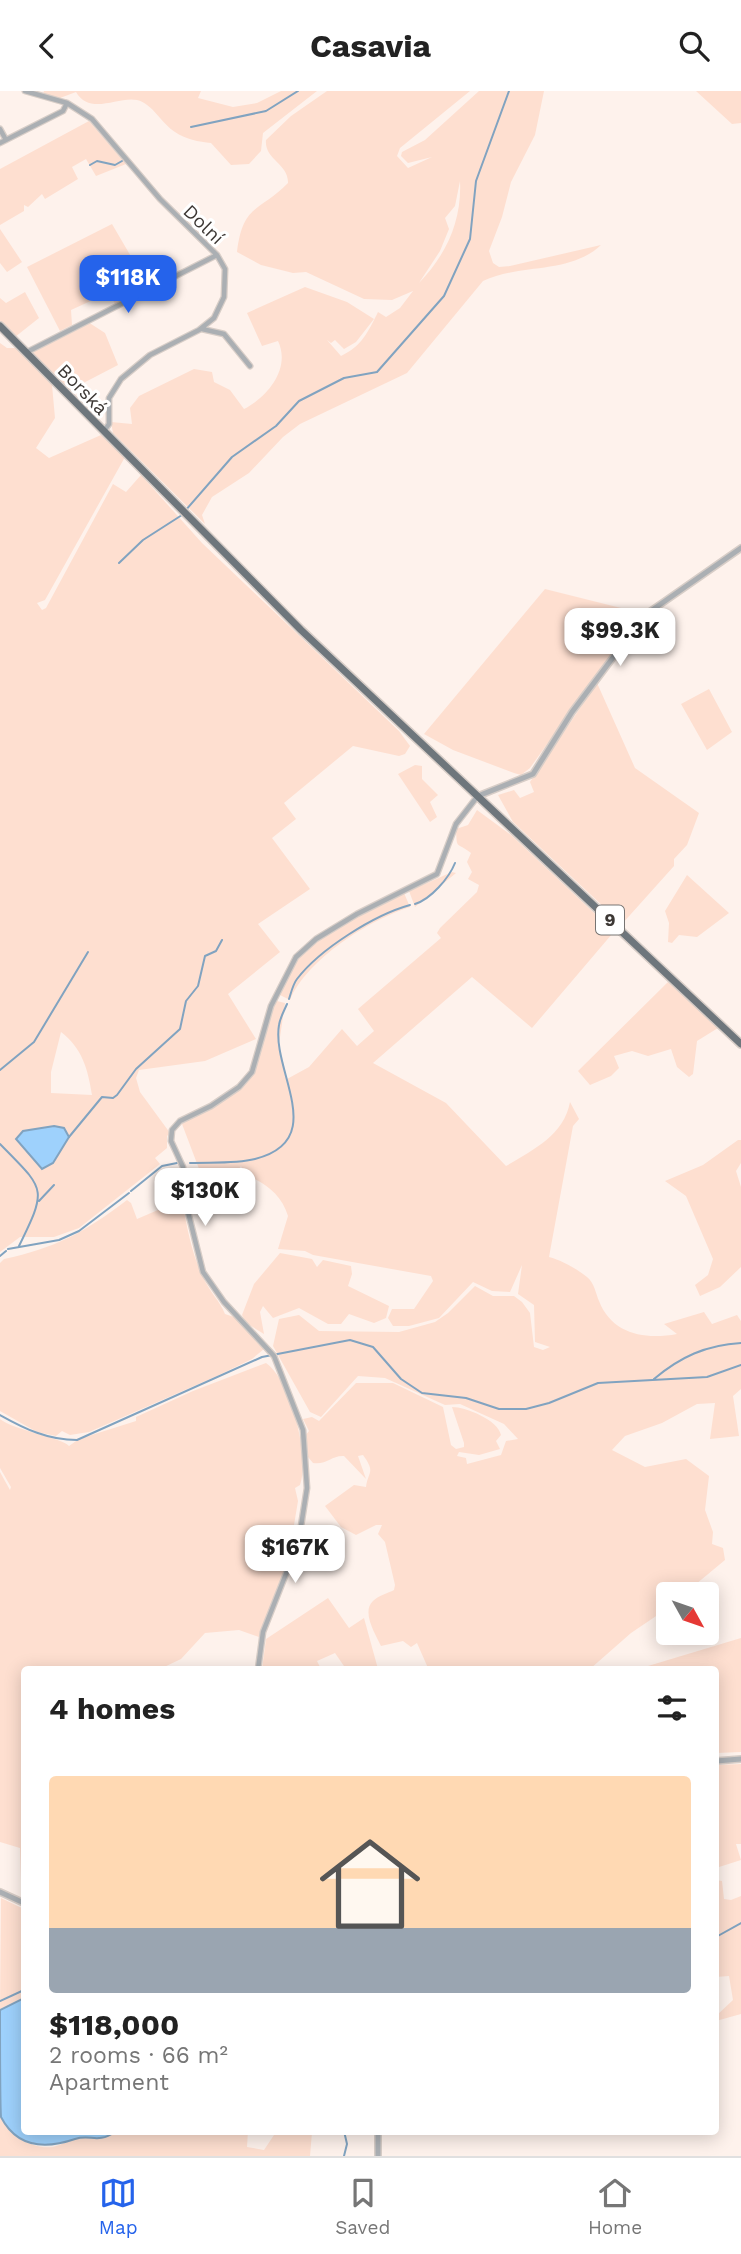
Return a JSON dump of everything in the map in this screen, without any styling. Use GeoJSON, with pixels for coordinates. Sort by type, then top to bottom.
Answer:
{"type":"FeatureCollection","features":[{"type":"Feature","properties":{"kind":"main road","name":"Borská"},"geometry":{"type":"LineString","coordinates":[[0,325],[144,474],[301,630],[478,796]]}},
{"type":"Feature","properties":{"kind":"main road","name":"9"},"geometry":{"type":"LineString","coordinates":[[478,796],[741,1044]]}},
{"type":"Feature","properties":{"kind":"street","name":"Dolní"},"geometry":{"type":"LineString","coordinates":[[25,91],[67,103],[92,119],[160,199],[218,255],[225,269],[224,297],[214,318],[202,329],[158,349],[121,379],[109,398],[109,423],[103,432]]}},
{"type":"Feature","properties":{"kind":"street"},"geometry":{"type":"LineString","coordinates":[[0,143],[63,111],[67,103]]}},
{"type":"Feature","properties":{"kind":"street"},"geometry":{"type":"LineString","coordinates":[[0,129],[6,140]]}},
{"type":"Feature","properties":{"kind":"street"},"geometry":{"type":"LineString","coordinates":[[26,352],[218,255]]}},
{"type":"Feature","properties":{"kind":"street"},"geometry":{"type":"LineString","coordinates":[[202,329],[224,334],[250,366]]}},
{"type":"Feature","properties":{"kind":"street"},"geometry":{"type":"LineString","coordinates":[[258,1666],[264,1632],[295,1551],[303,1517],[307,1488],[303,1430],[274,1356],[224,1301],[203,1272],[187,1208],[183,1167],[171,1141],[173,1130],[180,1121],[211,1106],[239,1087],[253,1072],[271,1006],[296,957],[316,939],[357,914],[438,874],[456,824],[478,796],[533,774],[572,712],[645,615],[741,548]]}},
{"type":"Feature","properties":{"kind":"street"},"geometry":{"type":"LineString","coordinates":[[719,1761],[741,1759]]}},
{"type":"Feature","properties":{"kind":"street"},"geometry":{"type":"LineString","coordinates":[[0,1892],[21,1902]]}},
{"type":"Feature","properties":{"kind":"street"},"geometry":{"type":"LineString","coordinates":[[378,2135],[378,2156]]}},
{"type":"Feature","properties":{"kind":"shaded area"},"geometry":{"type":"Polygon","coordinates":[[[44,91],[201,91],[198,98],[233,107],[257,103],[281,91],[317,91],[263,133],[261,151],[249,164],[231,165],[211,143],[192,140],[179,134],[152,109],[137,100],[96,104],[82,99],[76,92],[60,98],[43,94],[44,91]]]}},
{"type":"Feature","properties":{"kind":"shaded area"},"geometry":{"type":"Polygon","coordinates":[[[327,91],[470,91],[400,148],[397,156],[408,168],[432,157],[408,163],[401,156],[402,152],[425,140],[479,91],[544,91],[535,135],[511,182],[489,251],[493,263],[499,267],[510,266],[601,245],[574,261],[513,272],[483,281],[407,373],[300,424],[283,437],[249,473],[212,497],[202,515],[205,524],[113,433],[111,422],[132,424],[130,408],[139,396],[194,369],[212,372],[214,382],[230,390],[244,409],[253,404],[275,381],[282,361],[278,341],[262,346],[247,313],[305,287],[347,302],[374,319],[356,342],[344,349],[335,340],[331,343],[327,340],[341,356],[359,343],[367,332],[378,312],[386,317],[400,308],[413,291],[392,300],[364,299],[306,272],[293,273],[261,265],[237,252],[248,216],[288,183],[285,171],[266,147],[266,140],[291,116],[327,91]],[[460,181],[455,206],[445,218],[449,229],[440,251],[419,283],[437,261],[450,237],[460,196],[460,181]]]}},
{"type":"Feature","properties":{"kind":"shaded area"},"geometry":{"type":"Polygon","coordinates":[[[696,91],[741,91],[741,123],[732,124],[696,91]]]}},
{"type":"Feature","properties":{"kind":"shaded area"},"geometry":{"type":"Polygon","coordinates":[[[89,121],[126,164],[96,176],[86,159],[72,167],[78,179],[45,199],[42,194],[28,207],[24,205],[24,211],[0,225],[0,169],[89,121]]]}},
{"type":"Feature","properties":{"kind":"shaded area"},"geometry":{"type":"Polygon","coordinates":[[[112,224],[143,277],[146,289],[116,305],[108,293],[71,310],[72,325],[60,331],[27,267],[112,224]]]}},
{"type":"Feature","properties":{"kind":"shaded area"},"geometry":{"type":"Polygon","coordinates":[[[0,229],[22,262],[7,272],[0,263],[0,229]]]}},
{"type":"Feature","properties":{"kind":"shaded area"},"geometry":{"type":"Polygon","coordinates":[[[25,292],[39,318],[15,337],[0,322],[0,298],[6,303],[25,292]]]}},
{"type":"Feature","properties":{"kind":"shaded area"},"geometry":{"type":"Polygon","coordinates":[[[88,322],[105,333],[118,365],[68,391],[32,353],[88,322]]]}},
{"type":"Feature","properties":{"kind":"shaded area"},"geometry":{"type":"Polygon","coordinates":[[[0,343],[7,348],[16,348],[52,385],[55,418],[36,448],[49,458],[101,435],[125,457],[45,600],[37,603],[42,610],[46,608],[113,484],[126,492],[141,475],[202,543],[399,731],[410,746],[405,754],[399,756],[353,746],[284,803],[296,819],[272,838],[310,889],[258,924],[280,952],[228,994],[256,1039],[205,1061],[139,1070],[136,1078],[140,1092],[170,1133],[167,1136],[167,1148],[155,1158],[160,1164],[79,1228],[54,1237],[20,1237],[0,1252],[0,343]],[[61,1032],[51,1072],[51,1093],[92,1095],[83,1060],[61,1032]]]}},
{"type":"Feature","properties":{"kind":"shaded area"},"geometry":{"type":"Polygon","coordinates":[[[545,589],[641,613],[530,768],[521,775],[514,773],[453,750],[424,734],[545,589]]]}},
{"type":"Feature","properties":{"kind":"shaded area"},"geometry":{"type":"Polygon","coordinates":[[[597,683],[635,768],[699,813],[687,845],[674,859],[674,866],[622,924],[513,822],[498,795],[514,790],[520,798],[534,792],[530,782],[597,683]]]}},
{"type":"Feature","properties":{"kind":"shaded area"},"geometry":{"type":"Polygon","coordinates":[[[709,689],[732,732],[707,750],[681,704],[709,689]]]}},
{"type":"Feature","properties":{"kind":"shaded area"},"geometry":{"type":"Polygon","coordinates":[[[415,765],[422,766],[422,779],[438,795],[430,802],[437,817],[430,822],[398,774],[415,765]]]}},
{"type":"Feature","properties":{"kind":"shaded area"},"geometry":{"type":"Polygon","coordinates":[[[477,810],[511,835],[609,927],[612,934],[532,1028],[472,977],[373,1063],[446,1103],[506,1166],[554,1133],[567,1114],[570,1102],[579,1119],[573,1126],[549,1257],[569,1265],[589,1279],[605,1312],[612,1321],[630,1332],[653,1336],[677,1334],[664,1324],[704,1312],[712,1324],[737,1315],[741,1321],[741,1389],[733,1396],[739,1436],[710,1439],[715,1403],[697,1404],[662,1423],[625,1436],[612,1450],[645,1467],[686,1459],[709,1476],[705,1510],[713,1532],[712,1544],[723,1548],[725,1560],[698,1582],[656,1582],[656,1616],[631,1633],[593,1666],[427,1666],[417,1643],[411,1647],[403,1641],[381,1646],[368,1611],[373,1601],[394,1590],[395,1585],[385,1542],[378,1534],[382,1525],[376,1525],[356,1535],[341,1527],[325,1506],[354,1485],[366,1487],[369,1465],[363,1455],[358,1456],[366,1479],[344,1456],[313,1463],[308,1457],[305,1436],[309,1431],[303,1419],[312,1417],[319,1421],[356,1383],[393,1383],[443,1407],[451,1445],[456,1449],[464,1447],[464,1443],[452,1407],[473,1412],[499,1429],[501,1435],[496,1441],[500,1449],[479,1455],[459,1452],[457,1456],[466,1458],[467,1464],[501,1455],[506,1441],[518,1439],[504,1424],[460,1404],[445,1405],[385,1378],[358,1376],[321,1417],[310,1412],[273,1346],[279,1319],[299,1315],[319,1331],[399,1332],[435,1322],[475,1286],[493,1296],[514,1296],[522,1302],[530,1313],[534,1347],[543,1350],[550,1347],[535,1342],[534,1305],[518,1294],[522,1265],[510,1292],[492,1291],[473,1282],[439,1318],[409,1326],[393,1326],[388,1318],[392,1309],[414,1309],[433,1281],[431,1276],[313,1255],[305,1251],[278,1249],[288,1216],[282,1202],[266,1186],[245,1175],[241,1166],[237,1172],[222,1170],[221,1175],[204,1182],[182,1124],[216,1104],[253,1074],[272,1004],[277,1001],[285,1003],[279,1044],[287,1079],[309,1067],[342,1029],[357,1046],[374,1031],[358,1009],[441,938],[437,933],[440,928],[477,892],[479,885],[468,879],[472,872],[467,862],[471,853],[458,845],[456,829],[468,825],[477,810]]]}},
{"type":"Feature","properties":{"kind":"shaded area"},"geometry":{"type":"Polygon","coordinates":[[[452,872],[456,873],[415,907],[409,891],[452,872]]]}},
{"type":"Feature","properties":{"kind":"shaded area"},"geometry":{"type":"Polygon","coordinates":[[[687,875],[729,913],[697,937],[679,935],[672,943],[668,942],[669,923],[665,911],[687,875]]]}},
{"type":"Feature","properties":{"kind":"shaded area"},"geometry":{"type":"Polygon","coordinates":[[[404,893],[410,907],[376,921],[341,943],[310,970],[290,1000],[280,995],[285,978],[296,961],[311,946],[368,910],[404,893]]]}},
{"type":"Feature","properties":{"kind":"shaded area"},"geometry":{"type":"Polygon","coordinates":[[[668,982],[718,1028],[697,1041],[693,1074],[689,1077],[677,1067],[671,1049],[648,1056],[632,1051],[614,1056],[619,1068],[611,1076],[590,1085],[578,1071],[668,982]]]}},
{"type":"Feature","properties":{"kind":"shaded area"},"geometry":{"type":"Polygon","coordinates":[[[741,1140],[741,1163],[736,1171],[741,1187],[741,1267],[720,1287],[700,1296],[695,1285],[708,1275],[713,1259],[686,1196],[665,1181],[703,1165],[741,1140]]]}},
{"type":"Feature","properties":{"kind":"shaded area"},"geometry":{"type":"Polygon","coordinates":[[[127,1200],[131,1203],[137,1219],[179,1201],[183,1204],[193,1250],[205,1282],[225,1314],[234,1317],[264,1349],[252,1359],[217,1376],[89,1432],[70,1435],[62,1431],[56,1436],[37,1432],[0,1411],[0,1263],[4,1259],[39,1250],[68,1238],[97,1222],[127,1200]]]}},
{"type":"Feature","properties":{"kind":"shaded area"},"geometry":{"type":"Polygon","coordinates":[[[280,1253],[312,1259],[317,1267],[323,1260],[351,1266],[352,1274],[348,1286],[389,1306],[386,1318],[374,1323],[349,1314],[341,1324],[328,1324],[299,1308],[273,1318],[263,1306],[260,1312],[264,1334],[246,1323],[242,1315],[254,1284],[280,1253]]]}},
{"type":"Feature","properties":{"kind":"shaded area"},"geometry":{"type":"Polygon","coordinates":[[[266,1363],[283,1385],[296,1420],[302,1457],[300,1485],[295,1488],[298,1501],[288,1561],[259,1637],[239,1630],[205,1633],[181,1659],[166,1666],[21,1666],[21,1880],[20,1848],[0,1842],[0,1472],[10,1490],[11,1487],[0,1468],[0,1419],[69,1446],[79,1439],[136,1421],[136,1417],[193,1391],[266,1363]]]}},
{"type":"Feature","properties":{"kind":"shaded area"},"geometry":{"type":"Polygon","coordinates":[[[328,1598],[349,1628],[364,1618],[377,1666],[344,1666],[335,1653],[317,1661],[320,1666],[262,1666],[266,1639],[328,1598]]]}},
{"type":"Feature","properties":{"kind":"shaded area"},"geometry":{"type":"Polygon","coordinates":[[[741,1638],[741,1752],[719,1753],[719,1666],[648,1666],[741,1638]]]}},
{"type":"Feature","properties":{"kind":"shaded area"},"geometry":{"type":"Polygon","coordinates":[[[741,1764],[741,1844],[736,1844],[741,1860],[719,1867],[719,1765],[741,1764]]]}},
{"type":"Feature","properties":{"kind":"shaded area"},"geometry":{"type":"Polygon","coordinates":[[[719,1880],[722,1881],[724,1899],[731,1900],[741,1896],[741,2014],[719,2020],[719,2013],[733,2000],[729,1976],[719,1977],[719,1880]]]}},
{"type":"Feature","properties":{"kind":"shaded area"},"geometry":{"type":"Polygon","coordinates":[[[1,1898],[21,1908],[21,2000],[0,2010],[1,1898]]]}},
{"type":"Feature","properties":{"kind":"shaded area"},"geometry":{"type":"Polygon","coordinates":[[[0,2115],[22,2139],[44,2147],[53,2147],[79,2138],[108,2135],[248,2135],[247,2147],[264,2150],[274,2135],[312,2135],[310,2156],[0,2156],[0,2115]]]}},
{"type":"Feature","properties":{"kind":"water"},"geometry":{"type":"Polygon","coordinates":[[[54,1126],[64,1128],[69,1137],[53,1163],[42,1169],[16,1139],[23,1131],[54,1126]]]}},
{"type":"Feature","properties":{"kind":"water"},"geometry":{"type":"Polygon","coordinates":[[[21,2000],[21,2135],[110,2135],[43,2145],[15,2135],[1,2117],[0,2010],[21,2000]]]}},
{"type":"Feature","properties":{"kind":"waterway"},"geometry":{"type":"LineString","coordinates":[[191,127],[266,111],[298,91]]}},
{"type":"Feature","properties":{"kind":"waterway"},"geometry":{"type":"LineString","coordinates":[[185,511],[232,457],[276,426],[299,401],[344,378],[377,372],[444,296],[470,239],[476,181],[509,91]]}},
{"type":"Feature","properties":{"kind":"waterway"},"geometry":{"type":"LineString","coordinates":[[90,165],[97,161],[115,165],[122,161]]}},
{"type":"Feature","properties":{"kind":"waterway"},"geometry":{"type":"LineString","coordinates":[[119,563],[143,540],[182,515]]}},
{"type":"Feature","properties":{"kind":"waterway"},"geometry":{"type":"LineString","coordinates":[[415,904],[439,887],[455,863]]}},
{"type":"Feature","properties":{"kind":"waterway"},"geometry":{"type":"LineString","coordinates":[[289,999],[297,979],[333,945],[364,925],[410,905]]}},
{"type":"Feature","properties":{"kind":"waterway"},"geometry":{"type":"LineString","coordinates":[[69,1137],[102,1097],[113,1098],[117,1095],[136,1069],[180,1029],[186,1001],[198,986],[205,956],[216,951],[222,940]]}},
{"type":"Feature","properties":{"kind":"waterway"},"geometry":{"type":"LineString","coordinates":[[0,1070],[34,1042],[88,952]]}},
{"type":"Feature","properties":{"kind":"waterway"},"geometry":{"type":"LineString","coordinates":[[190,1163],[255,1159],[277,1150],[289,1137],[293,1120],[292,1102],[279,1043],[280,1022],[287,1004]]}},
{"type":"Feature","properties":{"kind":"waterway"},"geometry":{"type":"LineString","coordinates":[[0,1144],[26,1171],[37,1190],[35,1212],[19,1246]]}},
{"type":"Feature","properties":{"kind":"waterway"},"geometry":{"type":"LineString","coordinates":[[131,1191],[162,1166],[177,1163]]}},
{"type":"Feature","properties":{"kind":"waterway"},"geometry":{"type":"LineString","coordinates":[[39,1201],[54,1185]]}},
{"type":"Feature","properties":{"kind":"waterway"},"geometry":{"type":"LineString","coordinates":[[8,1249],[59,1240],[79,1231],[129,1193]]}},
{"type":"Feature","properties":{"kind":"waterway"},"geometry":{"type":"LineString","coordinates":[[0,1256],[6,1251]]}},
{"type":"Feature","properties":{"kind":"waterway"},"geometry":{"type":"LineString","coordinates":[[0,1415],[37,1433],[77,1440],[262,1357],[350,1340],[373,1347],[401,1379],[422,1393],[466,1398],[499,1409],[526,1409],[549,1403],[598,1383],[707,1377],[741,1365]]}},
{"type":"Feature","properties":{"kind":"waterway"},"geometry":{"type":"LineString","coordinates":[[654,1379],[694,1353],[716,1346],[741,1343]]}},
{"type":"Feature","properties":{"kind":"waterway"},"geometry":{"type":"LineString","coordinates":[[719,1935],[741,1923]]}},
{"type":"Feature","properties":{"kind":"waterway"},"geometry":{"type":"LineString","coordinates":[[0,2001],[21,1991]]}},
{"type":"Feature","properties":{"kind":"waterway"},"geometry":{"type":"LineString","coordinates":[[344,2156],[347,2144],[345,2135]]}}]}
